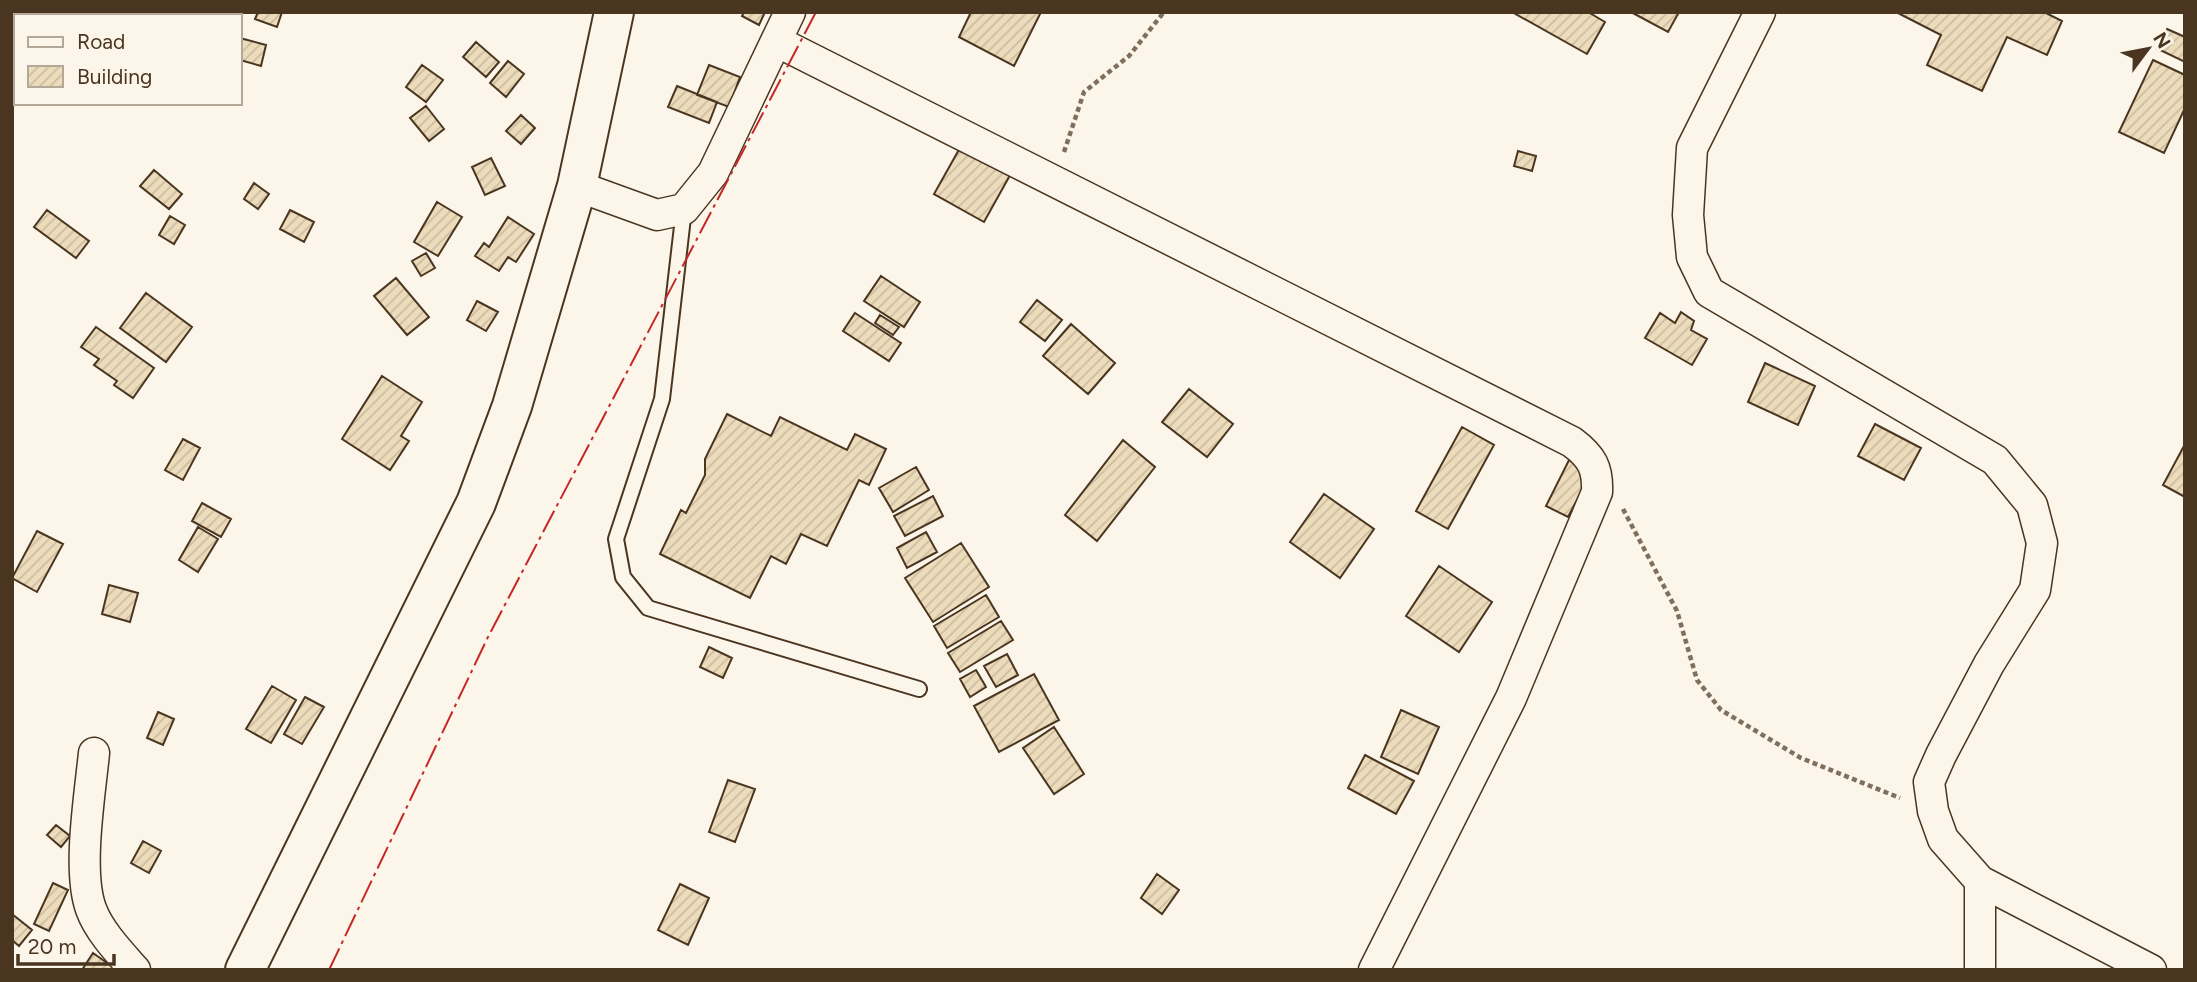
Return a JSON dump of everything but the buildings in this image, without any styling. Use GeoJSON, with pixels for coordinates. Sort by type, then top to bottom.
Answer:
{"type":"FeatureCollection","features":[{"type":"Feature","properties":{"kind":"main road"},"geometry":{"type":"LineString","coordinates":[[245,970],[476,503],[512,406],[577,186],[614,12]]}},
{"type":"Feature","properties":{"kind":"street"},"geometry":{"type":"LineString","coordinates":[[577,186],[657,215],[684,209],[713,173],[790,12]]}},
{"type":"Feature","properties":{"kind":"street"},"geometry":{"type":"LineString","coordinates":[[1760,12],[1692,148],[1688,215],[1692,257],[1709,292],[1995,460],[2032,505],[2042,543],[2035,590],[1989,664],[1929,782],[1933,811],[1943,839],[1980,881],[2151,970]]}},
{"type":"Feature","properties":{"kind":"street"},"geometry":{"type":"LineString","coordinates":[[776,41],[1572,442],[1586,452],[1598,470],[1597,492],[1511,698],[1374,970]]}},
{"type":"Feature","properties":{"kind":"street"},"geometry":{"type":"LineString","coordinates":[[94,753],[84,853],[91,908],[117,950],[135,970]]}},
{"type":"Feature","properties":{"kind":"street"},"geometry":{"type":"LineString","coordinates":[[1980,881],[1980,970]]}},
{"type":"Feature","properties":{"kind":"lane"},"geometry":{"type":"LineString","coordinates":[[684,209],[662,399],[616,538],[623,578],[648,608],[919,689]]}},
{"type":"Feature","properties":{"kind":"path"},"geometry":{"type":"LineString","coordinates":[[1054,179],[1084,92],[1129,56],[1164,12]]}},
{"type":"Feature","properties":{"kind":"path"},"geometry":{"type":"LineString","coordinates":[[1598,470],[1632,523],[1677,611],[1697,680],[1721,710],[1801,758],[1933,811]]}},
{"type":"Feature","properties":{"kind":"power"},"geometry":{"type":"LineString","coordinates":[[329,970],[488,637],[816,12]]}}]}
